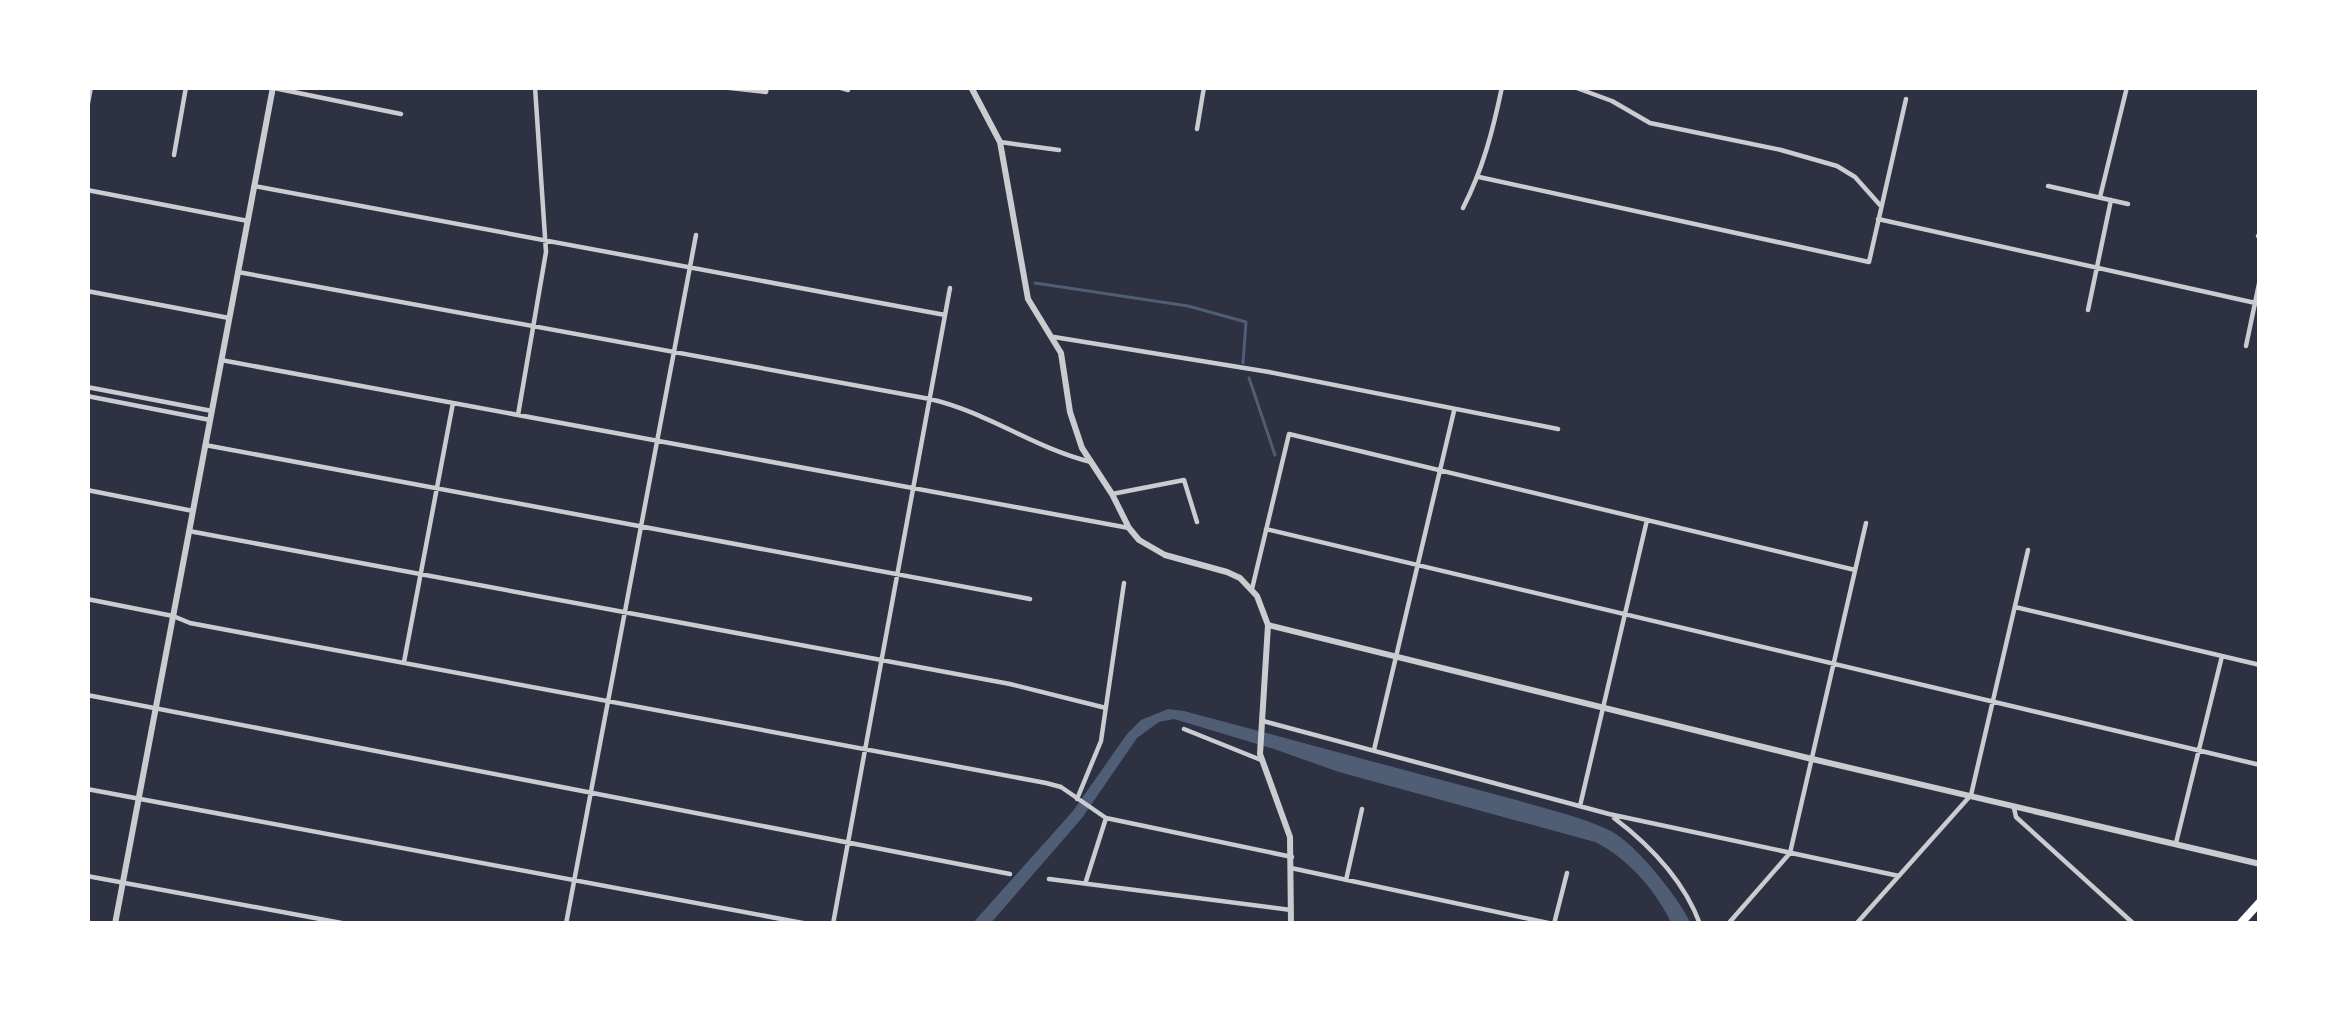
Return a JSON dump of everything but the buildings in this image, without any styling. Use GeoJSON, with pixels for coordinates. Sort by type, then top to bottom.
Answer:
{"type":"FeatureCollection","features":[{"type":"Feature","properties":{"kind":"main road"},"geometry":{"type":"LineString","coordinates":[[2240,924],[2260,902]]}},
{"type":"Feature","properties":{"kind":"street"},"geometry":{"type":"LineString","coordinates":[[87,108],[91,87]]}},
{"type":"Feature","properties":{"kind":"street"},"geometry":{"type":"LineString","coordinates":[[175,154],[187,87]]}},
{"type":"Feature","properties":{"kind":"street"},"geometry":{"type":"LineString","coordinates":[[115,924],[272,87],[401,115]]}},
{"type":"Feature","properties":{"kind":"street"},"geometry":{"type":"LineString","coordinates":[[518,415],[546,241],[535,87]]}},
{"type":"Feature","properties":{"kind":"street"},"geometry":{"type":"LineString","coordinates":[[721,87],[766,89]]}},
{"type":"Feature","properties":{"kind":"street"},"geometry":{"type":"LineString","coordinates":[[838,87],[848,90]]}},
{"type":"Feature","properties":{"kind":"street"},"geometry":{"type":"LineString","coordinates":[[971,87],[1000,142],[1028,299],[1064,362],[1079,442],[1139,540],[1153,550],[1235,574],[1252,589],[1264,610],[1268,625],[1259,748],[1288,830],[1291,924]]}},
{"type":"Feature","properties":{"kind":"street"},"geometry":{"type":"LineString","coordinates":[[1197,129],[1204,87]]}},
{"type":"Feature","properties":{"kind":"street"},"geometry":{"type":"LineString","coordinates":[[1463,208],[1479,177],[1502,87]]}},
{"type":"Feature","properties":{"kind":"street"},"geometry":{"type":"LineString","coordinates":[[1574,87],[1612,101],[1650,123],[1837,166],[1855,177],[1881,206]]}},
{"type":"Feature","properties":{"kind":"street"},"geometry":{"type":"LineString","coordinates":[[2100,197],[2127,87]]}},
{"type":"Feature","properties":{"kind":"street"},"geometry":{"type":"LineString","coordinates":[[1479,177],[1869,262],[1906,99]]}},
{"type":"Feature","properties":{"kind":"street"},"geometry":{"type":"LineString","coordinates":[[1000,142],[1059,150]]}},
{"type":"Feature","properties":{"kind":"street"},"geometry":{"type":"LineString","coordinates":[[254,186],[945,315]]}},
{"type":"Feature","properties":{"kind":"street"},"geometry":{"type":"LineString","coordinates":[[2048,186],[2128,204]]}},
{"type":"Feature","properties":{"kind":"street"},"geometry":{"type":"LineString","coordinates":[[87,190],[248,221]]}},
{"type":"Feature","properties":{"kind":"street"},"geometry":{"type":"LineString","coordinates":[[2088,310],[2111,200]]}},
{"type":"Feature","properties":{"kind":"street"},"geometry":{"type":"LineString","coordinates":[[1878,219],[2257,304]]}},
{"type":"Feature","properties":{"kind":"street"},"geometry":{"type":"LineString","coordinates":[[566,924],[695,235]]}},
{"type":"Feature","properties":{"kind":"street"},"geometry":{"type":"LineString","coordinates":[[238,272],[930,399],[973,411],[1091,462]]}},
{"type":"Feature","properties":{"kind":"street"},"geometry":{"type":"LineString","coordinates":[[2246,346],[2260,278]]}},
{"type":"Feature","properties":{"kind":"street"},"geometry":{"type":"LineString","coordinates":[[832,924],[950,288]]}},
{"type":"Feature","properties":{"kind":"street"},"geometry":{"type":"LineString","coordinates":[[87,290],[230,318]]}},
{"type":"Feature","properties":{"kind":"street"},"geometry":{"type":"LineString","coordinates":[[1054,338],[1269,373],[1558,429]]}},
{"type":"Feature","properties":{"kind":"street"},"geometry":{"type":"LineString","coordinates":[[221,360],[1129,528]]}},
{"type":"Feature","properties":{"kind":"street"},"geometry":{"type":"LineString","coordinates":[[87,387],[211,416]]}},
{"type":"Feature","properties":{"kind":"street"},"geometry":{"type":"LineString","coordinates":[[87,396],[126,399]]}},
{"type":"Feature","properties":{"kind":"street"},"geometry":{"type":"LineString","coordinates":[[404,662],[453,403]]}},
{"type":"Feature","properties":{"kind":"street"},"geometry":{"type":"LineString","coordinates":[[1374,751],[1454,411]]}},
{"type":"Feature","properties":{"kind":"street"},"geometry":{"type":"LineString","coordinates":[[1252,589],[1289,434],[1855,571]]}},
{"type":"Feature","properties":{"kind":"street"},"geometry":{"type":"LineString","coordinates":[[206,445],[1030,599]]}},
{"type":"Feature","properties":{"kind":"street"},"geometry":{"type":"LineString","coordinates":[[1112,494],[1184,480],[1197,522]]}},
{"type":"Feature","properties":{"kind":"street"},"geometry":{"type":"LineString","coordinates":[[87,490],[193,511]]}},
{"type":"Feature","properties":{"kind":"street"},"geometry":{"type":"LineString","coordinates":[[1580,806],[1647,520]]}},
{"type":"Feature","properties":{"kind":"street"},"geometry":{"type":"LineString","coordinates":[[1727,924],[1790,853],[1866,523]]}},
{"type":"Feature","properties":{"kind":"street"},"geometry":{"type":"LineString","coordinates":[[1266,529],[2260,764]]}},
{"type":"Feature","properties":{"kind":"street"},"geometry":{"type":"LineString","coordinates":[[189,531],[1010,684],[1106,709]]}},
{"type":"Feature","properties":{"kind":"street"},"geometry":{"type":"LineString","coordinates":[[1856,924],[1972,795],[2028,550]]}},
{"type":"Feature","properties":{"kind":"street"},"geometry":{"type":"LineString","coordinates":[[1079,800],[1098,754],[1124,583]]}},
{"type":"Feature","properties":{"kind":"street"},"geometry":{"type":"LineString","coordinates":[[87,599],[190,623],[1046,782],[1106,818],[1292,857]]}},
{"type":"Feature","properties":{"kind":"street"},"geometry":{"type":"LineString","coordinates":[[2015,608],[2260,665]]}},
{"type":"Feature","properties":{"kind":"street"},"geometry":{"type":"LineString","coordinates":[[1268,625],[2260,864]]}},
{"type":"Feature","properties":{"kind":"street"},"geometry":{"type":"LineString","coordinates":[[2176,844],[2222,656]]}},
{"type":"Feature","properties":{"kind":"street"},"geometry":{"type":"LineString","coordinates":[[87,695],[1010,874]]}},
{"type":"Feature","properties":{"kind":"street"},"geometry":{"type":"LineString","coordinates":[[1262,724],[1609,814],[1899,876]]}},
{"type":"Feature","properties":{"kind":"street"},"geometry":{"type":"LineString","coordinates":[[1184,729],[1261,760]]}},
{"type":"Feature","properties":{"kind":"street"},"geometry":{"type":"LineString","coordinates":[[87,789],[808,924]]}},
{"type":"Feature","properties":{"kind":"street"},"geometry":{"type":"LineString","coordinates":[[2014,805],[2016,817],[2134,924]]}},
{"type":"Feature","properties":{"kind":"street"},"geometry":{"type":"LineString","coordinates":[[1346,880],[1362,809]]}},
{"type":"Feature","properties":{"kind":"street"},"geometry":{"type":"LineString","coordinates":[[1609,814],[1665,866],[1700,924]]}},
{"type":"Feature","properties":{"kind":"street"},"geometry":{"type":"LineString","coordinates":[[1086,881],[1106,818]]}},
{"type":"Feature","properties":{"kind":"street"},"geometry":{"type":"LineString","coordinates":[[1292,868],[1554,924],[1567,873]]}},
{"type":"Feature","properties":{"kind":"street"},"geometry":{"type":"LineString","coordinates":[[87,876],[347,924]]}},
{"type":"Feature","properties":{"kind":"street"},"geometry":{"type":"LineString","coordinates":[[1049,879],[1292,910]]}},
{"type":"Feature","properties":{"kind":"water"},"geometry":{"type":"Polygon","coordinates":[[[1168,709],[1600,826],[1644,859],[1691,924],[1672,924],[1640,877],[1595,842],[1339,772],[1174,719],[1159,722],[1137,738],[1082,818],[990,924],[972,924],[1073,811],[1127,734],[1141,720],[1168,709]]]}},
{"type":"Feature","properties":{"kind":"waterway"},"geometry":{"type":"LineString","coordinates":[[1035,283],[1188,306],[1246,322],[1243,363]]}},
{"type":"Feature","properties":{"kind":"waterway"},"geometry":{"type":"LineString","coordinates":[[1249,378],[1275,455]]}}]}
